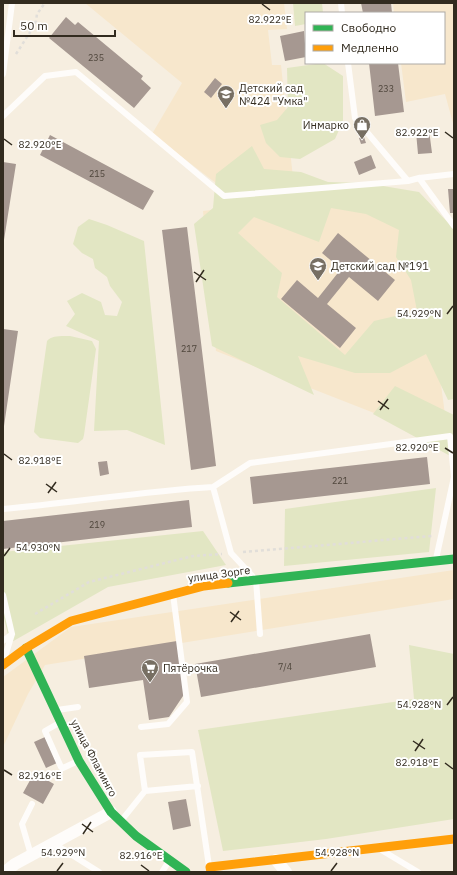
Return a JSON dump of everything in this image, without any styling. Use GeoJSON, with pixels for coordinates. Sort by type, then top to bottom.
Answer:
{"type":"FeatureCollection","features":[{"type":"Feature","properties":{"kind":"street","name":"улица Зорге"},"geometry":{"type":"LineString","coordinates":[[3,664],[26,648],[71,621],[204,586],[454,559]]}},
{"type":"Feature","properties":{"kind":"street","name":"улица Фламинго"},"geometry":{"type":"LineString","coordinates":[[26,648],[79,761],[95,789],[111,812],[120,823],[168,861],[186,872]]}},
{"type":"Feature","properties":{"kind":"street"},"geometry":{"type":"LineString","coordinates":[[5,872],[9,867],[111,812]]}},
{"type":"Feature","properties":{"kind":"street"},"geometry":{"type":"LineString","coordinates":[[210,870],[276,860],[454,839]]}},
{"type":"Feature","properties":{"kind":"street"},"geometry":{"type":"LineString","coordinates":[[276,860],[286,872]]}},
{"type":"Feature","properties":{"kind":"lane"},"geometry":{"type":"LineString","coordinates":[[3,74],[12,3]]}},
{"type":"Feature","properties":{"kind":"lane"},"geometry":{"type":"LineString","coordinates":[[348,64],[355,118],[408,181]]}},
{"type":"Feature","properties":{"kind":"lane"},"geometry":{"type":"LineString","coordinates":[[3,116],[45,76],[76,72],[224,196],[408,181],[419,178],[454,174]]}},
{"type":"Feature","properties":{"kind":"lane"},"geometry":{"type":"LineString","coordinates":[[419,178],[454,226]]}},
{"type":"Feature","properties":{"kind":"lane"},"geometry":{"type":"LineString","coordinates":[[3,509],[65,504],[165,490],[213,487],[250,463],[450,436],[454,477],[436,561]]}},
{"type":"Feature","properties":{"kind":"lane"},"geometry":{"type":"LineString","coordinates":[[213,487],[231,554],[256,580],[260,634]]}},
{"type":"Feature","properties":{"kind":"lane"},"geometry":{"type":"LineString","coordinates":[[141,727],[168,724],[187,702],[173,594]]}},
{"type":"Feature","properties":{"kind":"lane"},"geometry":{"type":"LineString","coordinates":[[3,595],[12,634],[3,664]]}},
{"type":"Feature","properties":{"kind":"lane"},"geometry":{"type":"LineString","coordinates":[[3,641],[12,634]]}},
{"type":"Feature","properties":{"kind":"lane"},"geometry":{"type":"LineString","coordinates":[[55,710],[78,707]]}},
{"type":"Feature","properties":{"kind":"lane"},"geometry":{"type":"LineString","coordinates":[[61,723],[45,731],[61,767],[63,768],[79,761]]}},
{"type":"Feature","properties":{"kind":"lane"},"geometry":{"type":"LineString","coordinates":[[120,823],[145,791],[140,755],[192,752],[210,870]]}},
{"type":"Feature","properties":{"kind":"lane"},"geometry":{"type":"LineString","coordinates":[[145,791],[198,786]]}},
{"type":"Feature","properties":{"kind":"lane"},"geometry":{"type":"LineString","coordinates":[[31,855],[22,824],[32,804]]}},
{"type":"Feature","properties":{"kind":"lane"},"geometry":{"type":"LineString","coordinates":[[52,844],[99,872]]}},
{"type":"Feature","properties":{"kind":"lane"},"geometry":{"type":"LineString","coordinates":[[379,848],[418,872]]}},
{"type":"Feature","properties":{"kind":"lane"},"geometry":{"type":"LineString","coordinates":[[162,872],[168,861]]}},
{"type":"Feature","properties":{"kind":"path"},"geometry":{"type":"LineString","coordinates":[[13,59],[29,34],[36,20],[36,14],[45,3]]}},
{"type":"Feature","properties":{"kind":"shaded area","name":"Детский сад №424 \"Умка\""},"geometry":{"type":"Polygon","coordinates":[[[85,3],[284,3],[287,29],[268,30],[272,65],[281,65],[293,178],[221,187],[152,134],[182,83],[85,3]]]}},
{"type":"Feature","properties":{"kind":"shaded area"},"geometry":{"type":"Polygon","coordinates":[[[393,3],[454,3],[454,127],[445,94],[406,102],[401,64],[445,64],[445,12],[394,12],[393,3]]]}},
{"type":"Feature","properties":{"kind":"shaded area","name":"Детский сад №191"},"geometry":{"type":"Polygon","coordinates":[[[376,190],[418,212],[446,422],[392,420],[216,351],[203,211],[376,190]]]}},
{"type":"Feature","properties":{"kind":"shaded area"},"geometry":{"type":"Polygon","coordinates":[[[454,570],[454,599],[45,665],[28,694],[3,747],[3,677],[71,627],[454,570]]]}},
{"type":"Feature","properties":{"kind":"green space"},"geometry":{"type":"Polygon","coordinates":[[[293,3],[322,3],[323,12],[305,12],[305,24],[295,26],[293,3]]]}},
{"type":"Feature","properties":{"kind":"green space"},"geometry":{"type":"Polygon","coordinates":[[[325,64],[343,76],[343,121],[335,139],[300,159],[280,157],[266,143],[260,125],[277,120],[288,107],[287,68],[325,64]]]}},
{"type":"Feature","properties":{"kind":"green space"},"geometry":{"type":"Polygon","coordinates":[[[252,146],[264,169],[301,172],[328,182],[365,183],[419,192],[454,229],[454,399],[448,400],[426,354],[390,373],[355,373],[298,356],[314,395],[212,346],[194,224],[213,208],[216,174],[252,146]],[[331,208],[319,242],[254,217],[238,233],[282,273],[277,297],[345,355],[374,321],[417,311],[411,280],[396,257],[399,230],[366,214],[331,208]]]}},
{"type":"Feature","properties":{"kind":"green space"},"geometry":{"type":"Polygon","coordinates":[[[89,219],[144,241],[165,445],[127,430],[94,431],[99,341],[66,326],[75,314],[67,301],[82,293],[101,302],[105,315],[117,316],[122,302],[110,286],[107,277],[95,268],[93,259],[82,253],[73,244],[78,227],[89,219]]]}},
{"type":"Feature","properties":{"kind":"green space"},"geometry":{"type":"Polygon","coordinates":[[[70,336],[92,341],[96,349],[84,435],[83,439],[78,443],[40,438],[34,432],[47,341],[54,337],[70,336]]]}},
{"type":"Feature","properties":{"kind":"green space"},"geometry":{"type":"Polygon","coordinates":[[[395,386],[454,415],[454,458],[373,414],[395,386]]]}},
{"type":"Feature","properties":{"kind":"green space"},"geometry":{"type":"Polygon","coordinates":[[[436,488],[429,552],[284,566],[285,509],[436,488]]]}},
{"type":"Feature","properties":{"kind":"green space"},"geometry":{"type":"Polygon","coordinates":[[[203,531],[226,565],[108,587],[10,643],[3,614],[3,552],[203,531]]]}},
{"type":"Feature","properties":{"kind":"green space"},"geometry":{"type":"Polygon","coordinates":[[[409,645],[454,654],[454,819],[326,839],[223,851],[198,730],[414,699],[409,645]]]}},
{"type":"Feature","properties":{"kind":"building"},"geometry":{"type":"Polygon","coordinates":[[[361,3],[391,3],[392,12],[363,12],[361,3]]]}},
{"type":"Feature","properties":{"kind":"building"},"geometry":{"type":"Polygon","coordinates":[[[66,17],[75,25],[78,22],[143,76],[141,79],[151,88],[134,108],[49,38],[66,17]]]}},
{"type":"Feature","properties":{"kind":"building"},"geometry":{"type":"Polygon","coordinates":[[[304,31],[305,57],[285,61],[280,36],[304,31]]]}},
{"type":"Feature","properties":{"kind":"building"},"geometry":{"type":"Polygon","coordinates":[[[369,64],[398,64],[404,112],[375,116],[369,64]]]}},
{"type":"Feature","properties":{"kind":"building"},"geometry":{"type":"Polygon","coordinates":[[[215,78],[222,84],[211,98],[204,92],[215,78]]]}},
{"type":"Feature","properties":{"kind":"building"},"geometry":{"type":"Polygon","coordinates":[[[429,130],[432,153],[418,154],[416,132],[429,130]]]}},
{"type":"Feature","properties":{"kind":"building"},"geometry":{"type":"Polygon","coordinates":[[[50,135],[154,191],[143,210],[40,155],[50,135]]]}},
{"type":"Feature","properties":{"kind":"building","name":"Инмарко"},"geometry":{"type":"Polygon","coordinates":[[[364,137],[366,143],[361,144],[359,138],[364,137]]]}},
{"type":"Feature","properties":{"kind":"building"},"geometry":{"type":"Polygon","coordinates":[[[371,155],[376,168],[359,175],[354,162],[371,155]]]}},
{"type":"Feature","properties":{"kind":"building"},"geometry":{"type":"Polygon","coordinates":[[[3,162],[16,164],[4,240],[3,240],[3,162]]]}},
{"type":"Feature","properties":{"kind":"building"},"geometry":{"type":"Polygon","coordinates":[[[448,189],[454,189],[454,213],[450,213],[448,189]]]}},
{"type":"Feature","properties":{"kind":"building"},"geometry":{"type":"Polygon","coordinates":[[[187,227],[216,466],[191,470],[162,230],[187,227]]]}},
{"type":"Feature","properties":{"kind":"building"},"geometry":{"type":"Polygon","coordinates":[[[338,233],[395,280],[378,301],[349,277],[327,304],[356,328],[340,348],[281,299],[297,280],[318,298],[341,269],[322,253],[338,233]]]}},
{"type":"Feature","properties":{"kind":"building"},"geometry":{"type":"Polygon","coordinates":[[[3,329],[18,331],[4,426],[3,426],[3,329]]]}},
{"type":"Feature","properties":{"kind":"building"},"geometry":{"type":"Polygon","coordinates":[[[427,457],[430,484],[253,504],[250,477],[427,457]]]}},
{"type":"Feature","properties":{"kind":"building"},"geometry":{"type":"Polygon","coordinates":[[[107,461],[109,474],[100,476],[98,462],[107,461]]]}},
{"type":"Feature","properties":{"kind":"building"},"geometry":{"type":"Polygon","coordinates":[[[189,500],[192,527],[3,549],[3,521],[189,500]]]}},
{"type":"Feature","properties":{"kind":"building"},"geometry":{"type":"Polygon","coordinates":[[[370,634],[376,667],[201,697],[195,664],[370,634]]]}},
{"type":"Feature","properties":{"kind":"building"},"geometry":{"type":"Polygon","coordinates":[[[177,641],[185,693],[169,717],[149,720],[143,680],[89,688],[84,656],[177,641]]]}},
{"type":"Feature","properties":{"kind":"building"},"geometry":{"type":"Polygon","coordinates":[[[45,737],[57,763],[46,768],[34,742],[45,737]]]}},
{"type":"Feature","properties":{"kind":"building"},"geometry":{"type":"Polygon","coordinates":[[[34,773],[54,784],[43,804],[23,793],[34,773]]]}},
{"type":"Feature","properties":{"kind":"building"},"geometry":{"type":"Polygon","coordinates":[[[186,799],[191,826],[173,830],[168,802],[186,799]]]}},
{"type":"Feature","properties":{"kind":"traffic: fast"},"geometry":{"type":"LineString","coordinates":[[228,583],[454,559]]}},
{"type":"Feature","properties":{"kind":"traffic: fast"},"geometry":{"type":"LineString","coordinates":[[26,648],[79,761],[111,812],[136,836],[186,872]]}},
{"type":"Feature","properties":{"kind":"traffic: slow"},"geometry":{"type":"LineString","coordinates":[[3,665],[26,648],[71,621],[204,586],[228,583]]}},
{"type":"Feature","properties":{"kind":"traffic: slow"},"geometry":{"type":"LineString","coordinates":[[211,872],[210,867],[454,839]]}},
{"type":"Feature","properties":{"kind":"place","name":"Детский сад №424 \"Умка\""},"geometry":{"type":"Point","coordinates":[226,109]}},
{"type":"Feature","properties":{"kind":"place","name":"Инмарко"},"geometry":{"type":"Point","coordinates":[362,140]}},
{"type":"Feature","properties":{"kind":"place","name":"Детский сад №191"},"geometry":{"type":"Point","coordinates":[318,281]}},
{"type":"Feature","properties":{"kind":"place","name":"Пятёрочка"},"geometry":{"type":"Point","coordinates":[150,683]}}]}
